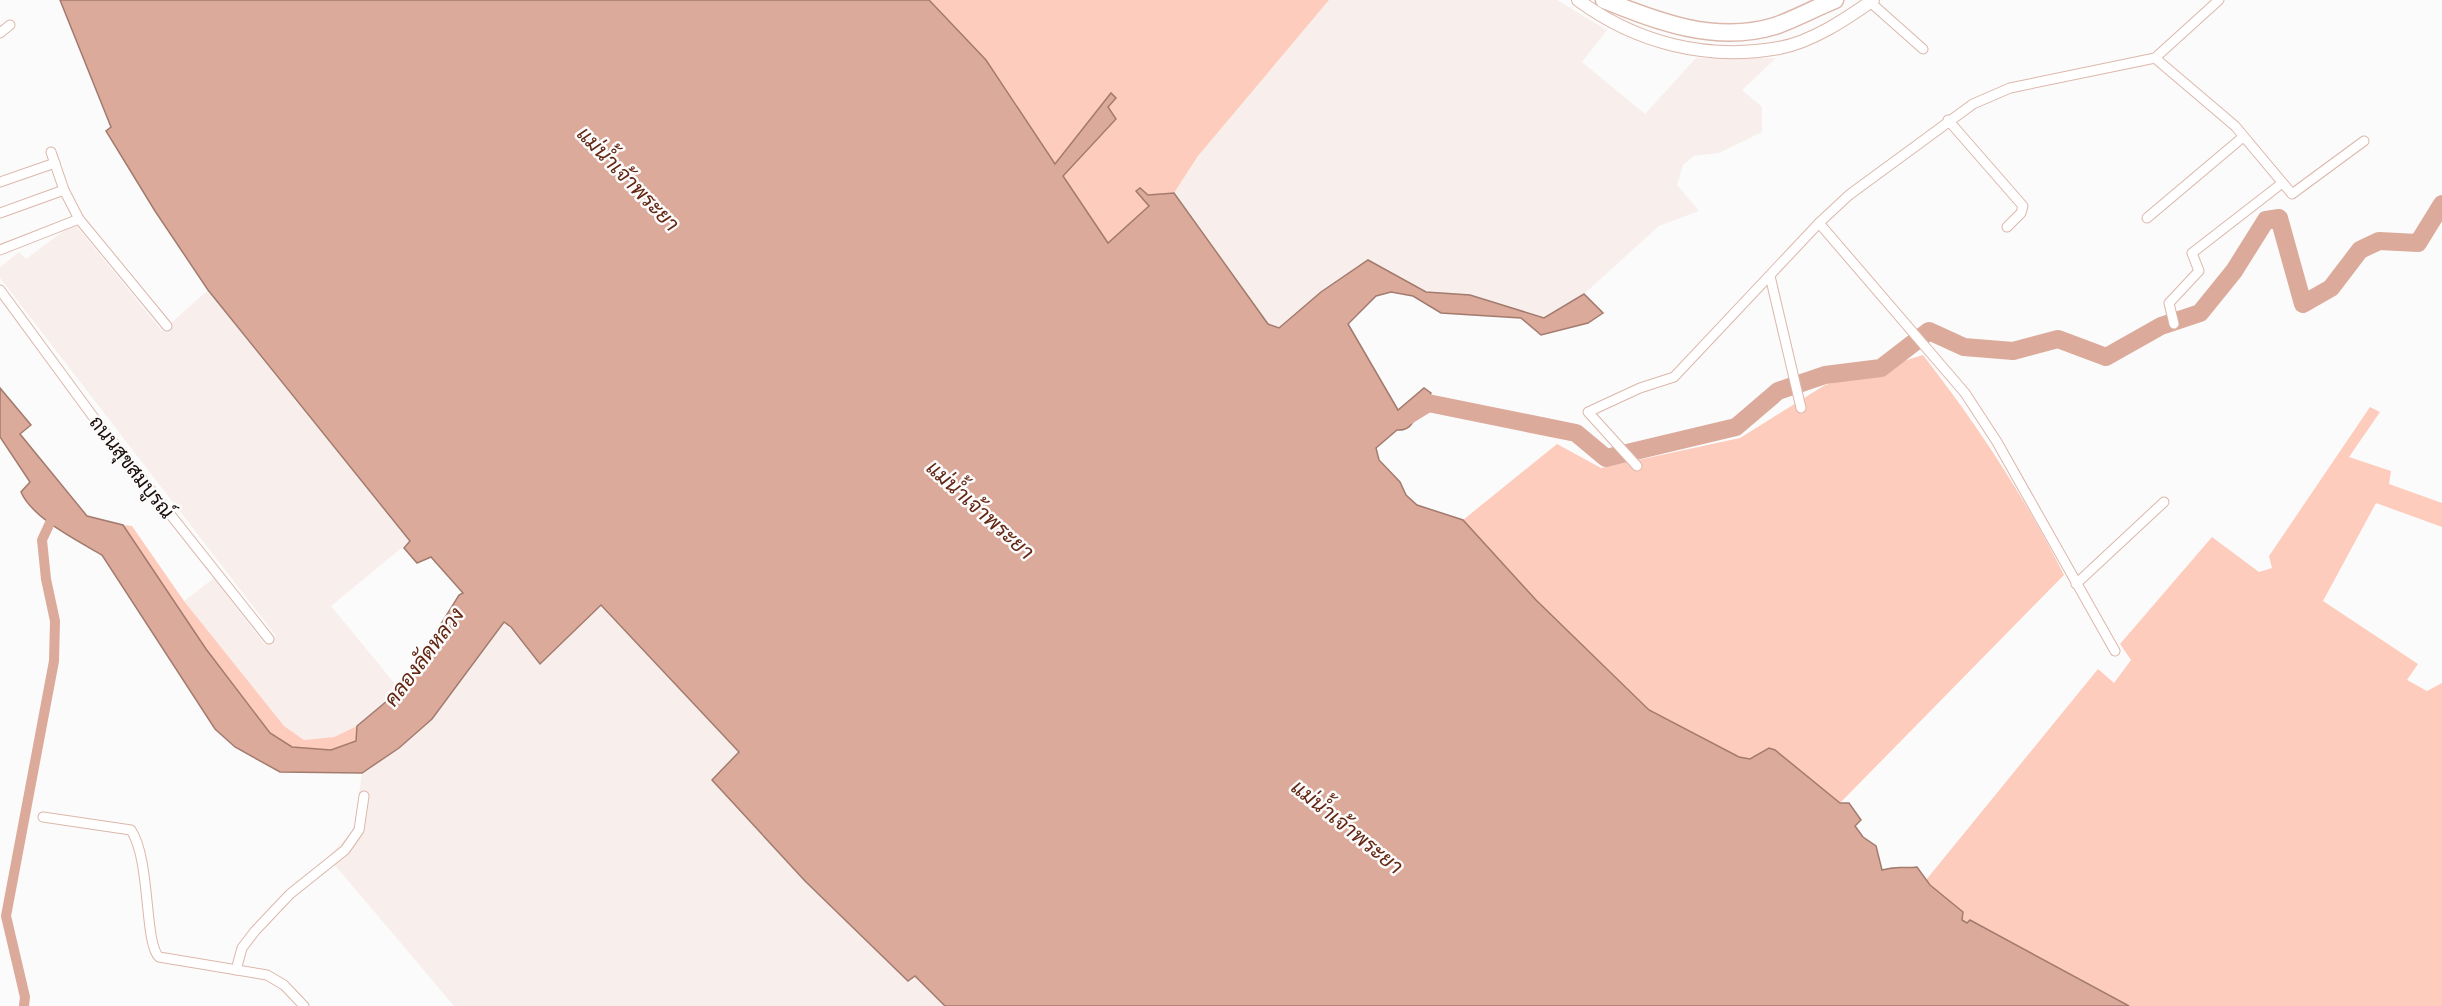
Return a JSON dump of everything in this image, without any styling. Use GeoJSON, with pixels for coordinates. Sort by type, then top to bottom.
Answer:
{"type":"FeatureCollection","features":[{"type":"Feature","properties":{"kind":"highway"},"geometry":{"type":"LineString","coordinates":[[1604,0],[1661,23],[1720,34],[1774,26],[1835,0]]}},
{"type":"Feature","properties":{"kind":"street"},"geometry":{"type":"LineString","coordinates":[[1578,0],[1602,17],[1649,40],[1691,50],[1734,51],[1780,48],[1820,33],[1872,1],[1923,49]]}},
{"type":"Feature","properties":{"kind":"street"},"geometry":{"type":"LineString","coordinates":[[1637,466],[1588,412],[1640,388],[1674,377],[1819,223],[1849,195],[1948,120],[1994,92],[2155,58],[2218,0]]}},
{"type":"Feature","properties":{"kind":"street"},"geometry":{"type":"LineString","coordinates":[[0,33],[10,25]]}},
{"type":"Feature","properties":{"kind":"street"},"geometry":{"type":"LineString","coordinates":[[2155,58],[2235,126],[2288,192],[2297,193],[2364,141]]}},
{"type":"Feature","properties":{"kind":"street"},"geometry":{"type":"LineString","coordinates":[[1948,120],[2023,206],[2021,213],[2007,226]]}},
{"type":"Feature","properties":{"kind":"street"},"geometry":{"type":"LineString","coordinates":[[2147,218],[2243,137]]}},
{"type":"Feature","properties":{"kind":"street"},"geometry":{"type":"LineString","coordinates":[[51,152],[64,190],[79,219],[167,327]]}},
{"type":"Feature","properties":{"kind":"street"},"geometry":{"type":"LineString","coordinates":[[0,182],[55,163]]}},
{"type":"Feature","properties":{"kind":"street"},"geometry":{"type":"LineString","coordinates":[[2174,324],[2170,310],[2172,298],[2199,273],[2192,256],[2194,251],[2281,184]]}},
{"type":"Feature","properties":{"kind":"street"},"geometry":{"type":"LineString","coordinates":[[0,213],[64,190]]}},
{"type":"Feature","properties":{"kind":"street"},"geometry":{"type":"LineString","coordinates":[[0,250],[79,219]]}},
{"type":"Feature","properties":{"kind":"street"},"geometry":{"type":"LineString","coordinates":[[1819,223],[1965,393],[1997,442],[2115,651]]}},
{"type":"Feature","properties":{"kind":"street"},"geometry":{"type":"LineString","coordinates":[[1770,276],[1800,404]]}},
{"type":"Feature","properties":{"kind":"street","name":"ถนนสุขสมบูรณ์"},"geometry":{"type":"LineString","coordinates":[[0,290],[97,422],[269,639]]}},
{"type":"Feature","properties":{"kind":"street"},"geometry":{"type":"LineString","coordinates":[[2076,584],[2164,502]]}},
{"type":"Feature","properties":{"kind":"street"},"geometry":{"type":"LineString","coordinates":[[236,970],[242,948],[255,931],[290,894],[345,850],[359,830],[364,796]]}},
{"type":"Feature","properties":{"kind":"street"},"geometry":{"type":"LineString","coordinates":[[43,817],[131,830],[146,874],[153,952],[159,957],[267,975],[284,985],[304,1006]]}},
{"type":"Feature","properties":{"kind":"shaded area"},"geometry":{"type":"Polygon","coordinates":[[[929,0],[1329,0],[1198,156],[1174,193],[1148,195],[1140,188],[1136,191],[1149,206],[1108,243],[1063,176],[1116,119],[1107,107],[1116,99],[1111,93],[1055,165],[986,60],[929,0]]]}},
{"type":"Feature","properties":{"kind":"shaded area"},"geometry":{"type":"Polygon","coordinates":[[[1329,0],[1557,0],[1607,30],[1582,62],[1645,114],[1696,58],[1776,58],[1742,90],[1762,107],[1762,132],[1719,153],[1694,156],[1683,165],[1677,185],[1699,211],[1659,226],[1584,294],[1544,318],[1470,295],[1426,292],[1369,260],[1321,292],[1279,329],[1268,324],[1174,193],[1198,156],[1329,0]]]}},
{"type":"Feature","properties":{"kind":"shaded area"},"geometry":{"type":"Polygon","coordinates":[[[74,223],[162,331],[208,290],[410,541],[331,606],[400,690],[357,726],[334,737],[304,740],[284,727],[184,601],[214,578],[265,645],[276,636],[0,278],[0,267],[19,252],[26,259],[74,223]]]}},
{"type":"Feature","properties":{"kind":"shaded area"},"geometry":{"type":"Polygon","coordinates":[[[1923,355],[1999,461],[2064,575],[1840,803],[1775,750],[1768,748],[1750,759],[1739,757],[1649,710],[1536,600],[1463,520],[1557,444],[1601,468],[1740,438],[1825,385],[1923,355]]]}},
{"type":"Feature","properties":{"kind":"shaded area"},"geometry":{"type":"Polygon","coordinates":[[[2370,407],[2380,412],[2349,457],[2391,471],[2389,484],[2442,503],[2442,527],[2376,503],[2323,601],[2418,664],[2407,680],[2427,691],[2442,683],[2442,1006],[2129,1006],[1970,920],[1967,923],[1962,920],[1926,880],[2098,669],[2114,683],[2131,660],[2120,644],[2212,537],[2259,572],[2272,568],[2269,556],[2370,407]]]}},
{"type":"Feature","properties":{"kind":"shaded area"},"geometry":{"type":"Polygon","coordinates":[[[123,525],[132,526],[184,601],[284,726],[304,740],[334,737],[357,726],[356,741],[331,750],[292,747],[270,733],[206,649],[123,525]]]}},
{"type":"Feature","properties":{"kind":"shaded area"},"geometry":{"type":"Polygon","coordinates":[[[601,605],[739,752],[712,781],[805,881],[907,981],[914,976],[945,1006],[454,1006],[328,857],[354,830],[362,773],[399,748],[432,719],[504,622],[541,663],[601,605]]]}},
{"type":"Feature","properties":{"kind":"water"},"geometry":{"type":"Polygon","coordinates":[[[60,0],[929,0],[986,60],[1055,164],[1111,93],[1116,98],[1108,107],[1116,119],[1063,176],[1108,243],[1149,206],[1136,191],[1140,188],[1148,195],[1174,193],[1268,324],[1279,328],[1321,292],[1368,260],[1426,292],[1470,295],[1544,318],[1584,294],[1603,313],[1588,323],[1541,335],[1521,318],[1441,313],[1413,296],[1391,292],[1376,296],[1348,324],[1398,410],[1424,388],[1431,393],[1409,427],[1397,430],[1376,448],[1379,460],[1400,482],[1406,495],[1417,505],[1463,520],[1536,600],[1649,710],[1739,757],[1750,759],[1769,748],[1775,750],[1840,803],[1849,803],[1861,820],[1855,826],[1863,837],[1876,846],[1882,870],[1917,867],[1930,885],[1963,912],[1962,920],[1967,923],[1970,920],[2129,1006],[945,1006],[915,976],[908,981],[805,881],[712,780],[739,752],[601,605],[540,664],[511,627],[504,622],[432,719],[399,748],[362,773],[280,772],[235,747],[215,729],[102,555],[45,520],[27,502],[21,492],[30,482],[0,437],[0,388],[31,425],[20,434],[87,516],[123,525],[206,649],[270,733],[292,747],[331,750],[356,741],[357,726],[400,690],[459,595],[463,593],[431,557],[417,563],[404,548],[410,541],[208,290],[155,211],[106,131],[111,127],[60,0]]]}},
{"type":"Feature","properties":{"kind":"waterway"},"geometry":{"type":"LineString","coordinates":[[1407,416],[1428,403],[1576,433],[1606,458],[1736,427],[1778,391],[1825,375],[1881,368],[1929,331],[1964,347],[2013,351],[2058,339],[2106,357],[2161,326],[2200,313],[2234,271],[2266,220],[2279,218],[2303,304],[2331,288],[2360,250],[2379,241],[2418,243],[2442,204]]}},
{"type":"Feature","properties":{"kind":"waterway"},"geometry":{"type":"LineString","coordinates":[[24,1006],[25,997],[6,916],[54,661],[55,621],[46,579],[42,540],[56,510]]}},
{"type":"Feature","properties":{"kind":"water label","name":"แม่น้ำเจ้าพระยา"},"geometry":{"type":"Point","coordinates":[628,179]}},
{"type":"Feature","properties":{"kind":"water label","name":"แม่น้ำเจ้าพระยา"},"geometry":{"type":"Point","coordinates":[980,510]}},
{"type":"Feature","properties":{"kind":"water label","name":"คลองลัดหลวง"},"geometry":{"type":"Point","coordinates":[424,657]}},
{"type":"Feature","properties":{"kind":"water label","name":"แม่น้ำเจ้าพระยา"},"geometry":{"type":"Point","coordinates":[1347,827]}}]}
